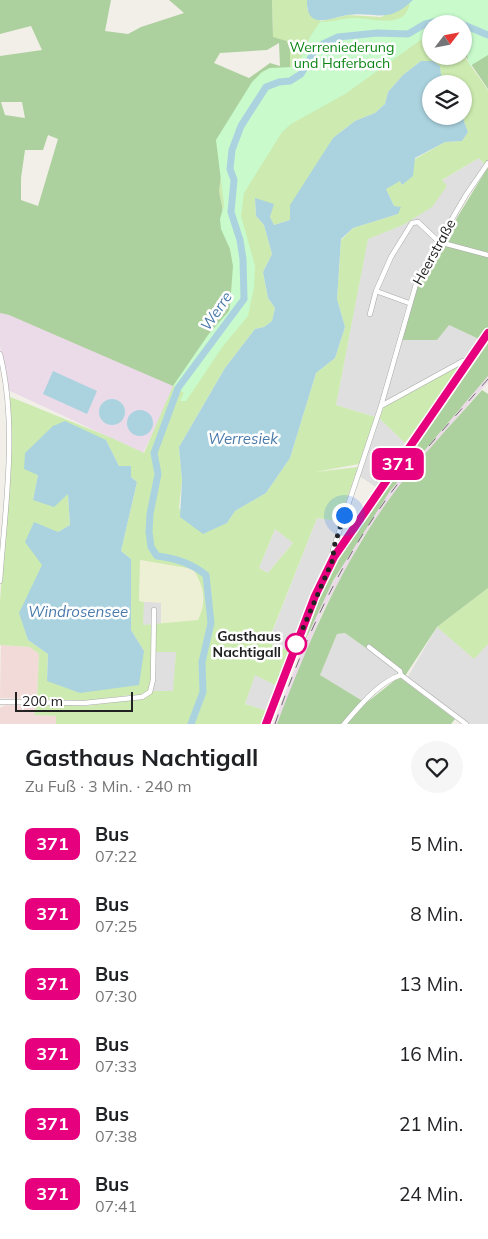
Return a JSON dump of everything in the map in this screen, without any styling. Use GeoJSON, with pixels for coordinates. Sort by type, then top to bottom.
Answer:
{"type":"FeatureCollection","features":[{"type":"Feature","properties":{"kind":"main road"},"geometry":{"type":"LineString","coordinates":[[266,724],[315,596],[334,557],[488,333]]}},
{"type":"Feature","properties":{"kind":"street","name":"Heerstraße"},"geometry":{"type":"LineString","coordinates":[[334,557],[333,550],[381,406],[418,277],[466,195],[488,163]]}},
{"type":"Feature","properties":{"kind":"street"},"geometry":{"type":"LineString","coordinates":[[370,314],[376,291],[391,257],[412,223],[418,222],[439,242],[488,255]]}},
{"type":"Feature","properties":{"kind":"street"},"geometry":{"type":"LineString","coordinates":[[376,291],[409,303]]}},
{"type":"Feature","properties":{"kind":"street"},"geometry":{"type":"LineString","coordinates":[[0,354],[6,385],[10,435],[0,581]]}},
{"type":"Feature","properties":{"kind":"street"},"geometry":{"type":"LineString","coordinates":[[381,406],[463,361],[470,360]]}},
{"type":"Feature","properties":{"kind":"street"},"geometry":{"type":"LineString","coordinates":[[0,702],[84,703],[142,697],[150,692],[153,680],[154,610]]}},
{"type":"Feature","properties":{"kind":"street"},"geometry":{"type":"LineString","coordinates":[[369,647],[400,671],[401,675],[466,724]]}},
{"type":"Feature","properties":{"kind":"street"},"geometry":{"type":"LineString","coordinates":[[344,724],[373,693],[386,682],[401,675]]}},
{"type":"Feature","properties":{"kind":"shaded area"},"geometry":{"type":"Polygon","coordinates":[[[479,158],[485,165],[415,276],[375,417],[336,405],[368,238],[403,225],[441,181],[479,158]]]}},
{"type":"Feature","properties":{"kind":"shaded area"},"geometry":{"type":"Polygon","coordinates":[[[0,313],[9,315],[177,385],[143,453],[8,390],[0,346],[0,313]]]}},
{"type":"Feature","properties":{"kind":"shaded area"},"geometry":{"type":"Polygon","coordinates":[[[449,325],[481,340],[467,357],[384,402],[401,340],[449,325]]]}},
{"type":"Feature","properties":{"kind":"shaded area"},"geometry":{"type":"Polygon","coordinates":[[[488,376],[488,382],[415,466],[362,539],[322,613],[277,724],[273,724],[320,605],[359,537],[390,491],[488,376]]]}},
{"type":"Feature","properties":{"kind":"shaded area"},"geometry":{"type":"Polygon","coordinates":[[[378,417],[405,443],[376,487],[359,476],[378,417]]]}},
{"type":"Feature","properties":{"kind":"shaded area"},"geometry":{"type":"Polygon","coordinates":[[[317,518],[339,521],[331,553],[289,651],[268,643],[317,518]]]}},
{"type":"Feature","properties":{"kind":"shaded area"},"geometry":{"type":"Polygon","coordinates":[[[275,529],[293,543],[268,573],[259,568],[275,529]]]}},
{"type":"Feature","properties":{"kind":"shaded area"},"geometry":{"type":"Polygon","coordinates":[[[144,602],[162,602],[161,624],[142,625],[144,602]]]}},
{"type":"Feature","properties":{"kind":"shaded area"},"geometry":{"type":"Polygon","coordinates":[[[437,627],[474,658],[488,644],[488,724],[466,724],[407,678],[437,627]]]}},
{"type":"Feature","properties":{"kind":"shaded area"},"geometry":{"type":"Polygon","coordinates":[[[345,633],[400,672],[363,701],[319,675],[337,634],[345,633]]]}},
{"type":"Feature","properties":{"kind":"shaded area"},"geometry":{"type":"Polygon","coordinates":[[[1,645],[30,647],[39,654],[37,699],[0,698],[1,645]]]}},
{"type":"Feature","properties":{"kind":"shaded area"},"geometry":{"type":"Polygon","coordinates":[[[156,652],[176,652],[174,691],[153,691],[156,652]]]}},
{"type":"Feature","properties":{"kind":"shaded area"},"geometry":{"type":"Polygon","coordinates":[[[255,674],[277,686],[267,711],[245,704],[255,674]]]}},
{"type":"Feature","properties":{"kind":"shaded area"},"geometry":{"type":"Polygon","coordinates":[[[6,705],[36,706],[34,715],[57,716],[56,724],[0,724],[0,708],[6,705]]]}},
{"type":"Feature","properties":{"kind":"green space"},"geometry":{"type":"Polygon","coordinates":[[[0,0],[111,0],[105,31],[128,34],[141,27],[184,13],[169,0],[272,0],[273,37],[290,42],[290,70],[229,121],[219,191],[240,298],[181,380],[173,386],[9,315],[0,313],[0,56],[42,50],[31,26],[0,34],[0,0]],[[279,43],[267,50],[220,53],[214,63],[249,78],[270,63],[280,66],[279,43]],[[1,102],[5,115],[25,118],[22,102],[1,102]],[[48,135],[43,150],[25,150],[21,178],[21,200],[38,206],[58,139],[48,135]]]}},
{"type":"Feature","properties":{"kind":"green space"},"geometry":{"type":"Polygon","coordinates":[[[272,0],[307,0],[307,9],[321,21],[348,15],[381,17],[413,0],[488,0],[472,16],[422,15],[422,61],[403,75],[388,92],[385,104],[375,113],[355,121],[333,138],[290,220],[274,225],[270,217],[273,204],[255,199],[256,216],[264,225],[272,254],[263,272],[268,298],[275,308],[272,321],[264,327],[255,329],[225,368],[179,447],[182,480],[179,508],[203,533],[227,523],[235,511],[266,493],[290,458],[316,373],[335,358],[345,327],[337,299],[341,240],[353,228],[398,214],[386,189],[400,180],[402,185],[415,159],[445,142],[462,141],[468,132],[465,125],[472,125],[472,75],[441,75],[440,67],[438,65],[470,65],[488,90],[488,160],[485,165],[479,158],[442,180],[447,186],[432,207],[403,225],[368,239],[336,405],[375,417],[359,464],[315,472],[358,467],[339,521],[317,518],[268,642],[289,651],[277,686],[255,675],[245,704],[267,711],[263,724],[56,724],[56,716],[34,715],[37,703],[85,706],[133,700],[131,695],[84,701],[37,699],[39,654],[30,647],[0,645],[0,601],[11,454],[8,396],[144,453],[173,386],[181,380],[240,298],[219,191],[229,121],[290,70],[289,42],[273,38],[272,0]],[[106,440],[38,475],[33,500],[68,494],[70,525],[58,532],[20,613],[28,640],[48,654],[47,681],[144,651],[131,630],[131,559],[121,551],[137,482],[119,466],[106,440]],[[275,529],[259,568],[268,573],[293,543],[275,529]],[[140,560],[139,601],[144,602],[143,625],[198,620],[203,606],[203,594],[200,581],[193,569],[140,560]],[[156,652],[153,691],[173,691],[176,652],[156,652]]]}},
{"type":"Feature","properties":{"kind":"green space","name":"Werreniederung und Haferbach"},"geometry":{"type":"Polygon","coordinates":[[[410,0],[488,0],[488,55],[472,65],[472,15],[422,15],[422,39],[345,94],[291,124],[282,132],[244,193],[241,216],[255,266],[254,287],[248,316],[223,346],[186,401],[180,401],[184,393],[173,386],[208,335],[229,311],[230,306],[233,266],[230,249],[221,229],[220,219],[224,205],[216,140],[252,82],[262,72],[270,68],[293,67],[299,64],[310,37],[320,22],[351,18],[388,21],[403,16],[408,10],[410,0]]]}},
{"type":"Feature","properties":{"kind":"green space"},"geometry":{"type":"Polygon","coordinates":[[[472,42],[488,43],[488,89],[472,65],[472,42]]]}},
{"type":"Feature","properties":{"kind":"green space"},"geometry":{"type":"Polygon","coordinates":[[[488,167],[488,330],[481,340],[449,325],[437,340],[401,340],[420,278],[488,167]]]}},
{"type":"Feature","properties":{"kind":"green space"},"geometry":{"type":"Polygon","coordinates":[[[488,343],[488,376],[390,491],[333,581],[304,643],[319,599],[334,566],[488,343]]]}},
{"type":"Feature","properties":{"kind":"green space"},"geometry":{"type":"Polygon","coordinates":[[[464,363],[405,443],[378,417],[384,407],[464,363]]]}},
{"type":"Feature","properties":{"kind":"green space"},"geometry":{"type":"Polygon","coordinates":[[[482,390],[488,394],[488,588],[437,627],[405,676],[345,633],[337,634],[320,675],[366,703],[399,677],[455,719],[451,724],[277,724],[327,605],[357,548],[403,480],[482,390]]]}},
{"type":"Feature","properties":{"kind":"green space"},"geometry":{"type":"Polygon","coordinates":[[[140,560],[193,569],[203,584],[202,611],[198,620],[161,624],[161,603],[139,601],[140,560]]]}},
{"type":"Feature","properties":{"kind":"green space"},"geometry":{"type":"Polygon","coordinates":[[[488,588],[488,644],[474,659],[437,627],[488,588]]]}},
{"type":"Feature","properties":{"kind":"water"},"geometry":{"type":"Polygon","coordinates":[[[307,0],[413,0],[404,8],[389,15],[357,14],[320,20],[310,16],[307,0]]]}},
{"type":"Feature","properties":{"kind":"water","name":"Werresiek"},"geometry":{"type":"Polygon","coordinates":[[[421,61],[422,65],[440,66],[441,75],[422,75],[422,125],[465,125],[468,132],[462,141],[445,142],[415,158],[413,176],[402,185],[400,181],[386,189],[394,206],[401,207],[398,214],[353,228],[341,239],[337,299],[345,327],[335,358],[316,373],[290,458],[266,493],[235,511],[227,523],[203,534],[180,517],[182,480],[179,447],[225,368],[255,329],[264,327],[272,321],[275,308],[268,298],[263,272],[272,254],[264,225],[256,216],[255,198],[274,204],[270,217],[274,225],[290,220],[290,205],[333,138],[355,121],[375,113],[385,104],[388,92],[403,75],[421,61]]]}},
{"type":"Feature","properties":{"kind":"water"},"geometry":{"type":"Polygon","coordinates":[[[53,371],[97,391],[87,414],[43,394],[53,371]]]}},
{"type":"Feature","properties":{"kind":"water"},"geometry":{"type":"Polygon","coordinates":[[[112,399],[121,403],[125,412],[121,421],[112,425],[103,421],[99,412],[103,403],[112,399]]]}},
{"type":"Feature","properties":{"kind":"water"},"geometry":{"type":"Polygon","coordinates":[[[140,410],[149,414],[153,423],[149,432],[140,436],[131,432],[127,423],[131,414],[140,410]]]}},
{"type":"Feature","properties":{"kind":"water","name":"Windrosensee"},"geometry":{"type":"Polygon","coordinates":[[[65,421],[106,440],[119,466],[131,466],[131,477],[137,482],[121,551],[131,559],[131,630],[144,651],[139,685],[80,693],[47,681],[48,654],[28,640],[19,613],[42,565],[25,542],[34,522],[58,532],[70,525],[68,494],[54,507],[33,500],[38,475],[24,469],[25,453],[53,426],[65,421]]]}},
{"type":"Feature","properties":{"kind":"waterway","name":"Werre"},"geometry":{"type":"LineString","coordinates":[[191,724],[203,692],[202,662],[211,623],[206,575],[195,567],[183,562],[157,556],[151,547],[149,532],[150,514],[158,474],[154,453],[178,388],[244,299],[243,259],[240,240],[231,212],[234,180],[230,169],[232,150],[241,126],[266,87],[279,82],[290,81],[301,74],[315,50],[323,44],[338,37],[377,33],[408,34],[422,26]]}},
{"type":"Feature","properties":{"kind":"waterway","name":"Werre"},"geometry":{"type":"LineString","coordinates":[[472,28],[488,35]]}},
{"type":"Feature","properties":{"kind":"railway"},"geometry":{"type":"LineString","coordinates":[[275,724],[310,634],[354,548],[401,479],[488,379]]}},
{"type":"Feature","properties":{"kind":"bus line","name":"371"},"geometry":{"type":"LineString","coordinates":[[266,724],[315,596],[334,557],[488,333]]}},
{"type":"Feature","properties":{"kind":"place","name":"Gasthaus Nachtigall"},"geometry":{"type":"Point","coordinates":[296,644]}},
{"type":"Feature","properties":{"kind":"route"},"geometry":{"type":"LineString","coordinates":[[296,644],[324,575],[334,557],[333,550],[344,515]]}}]}
